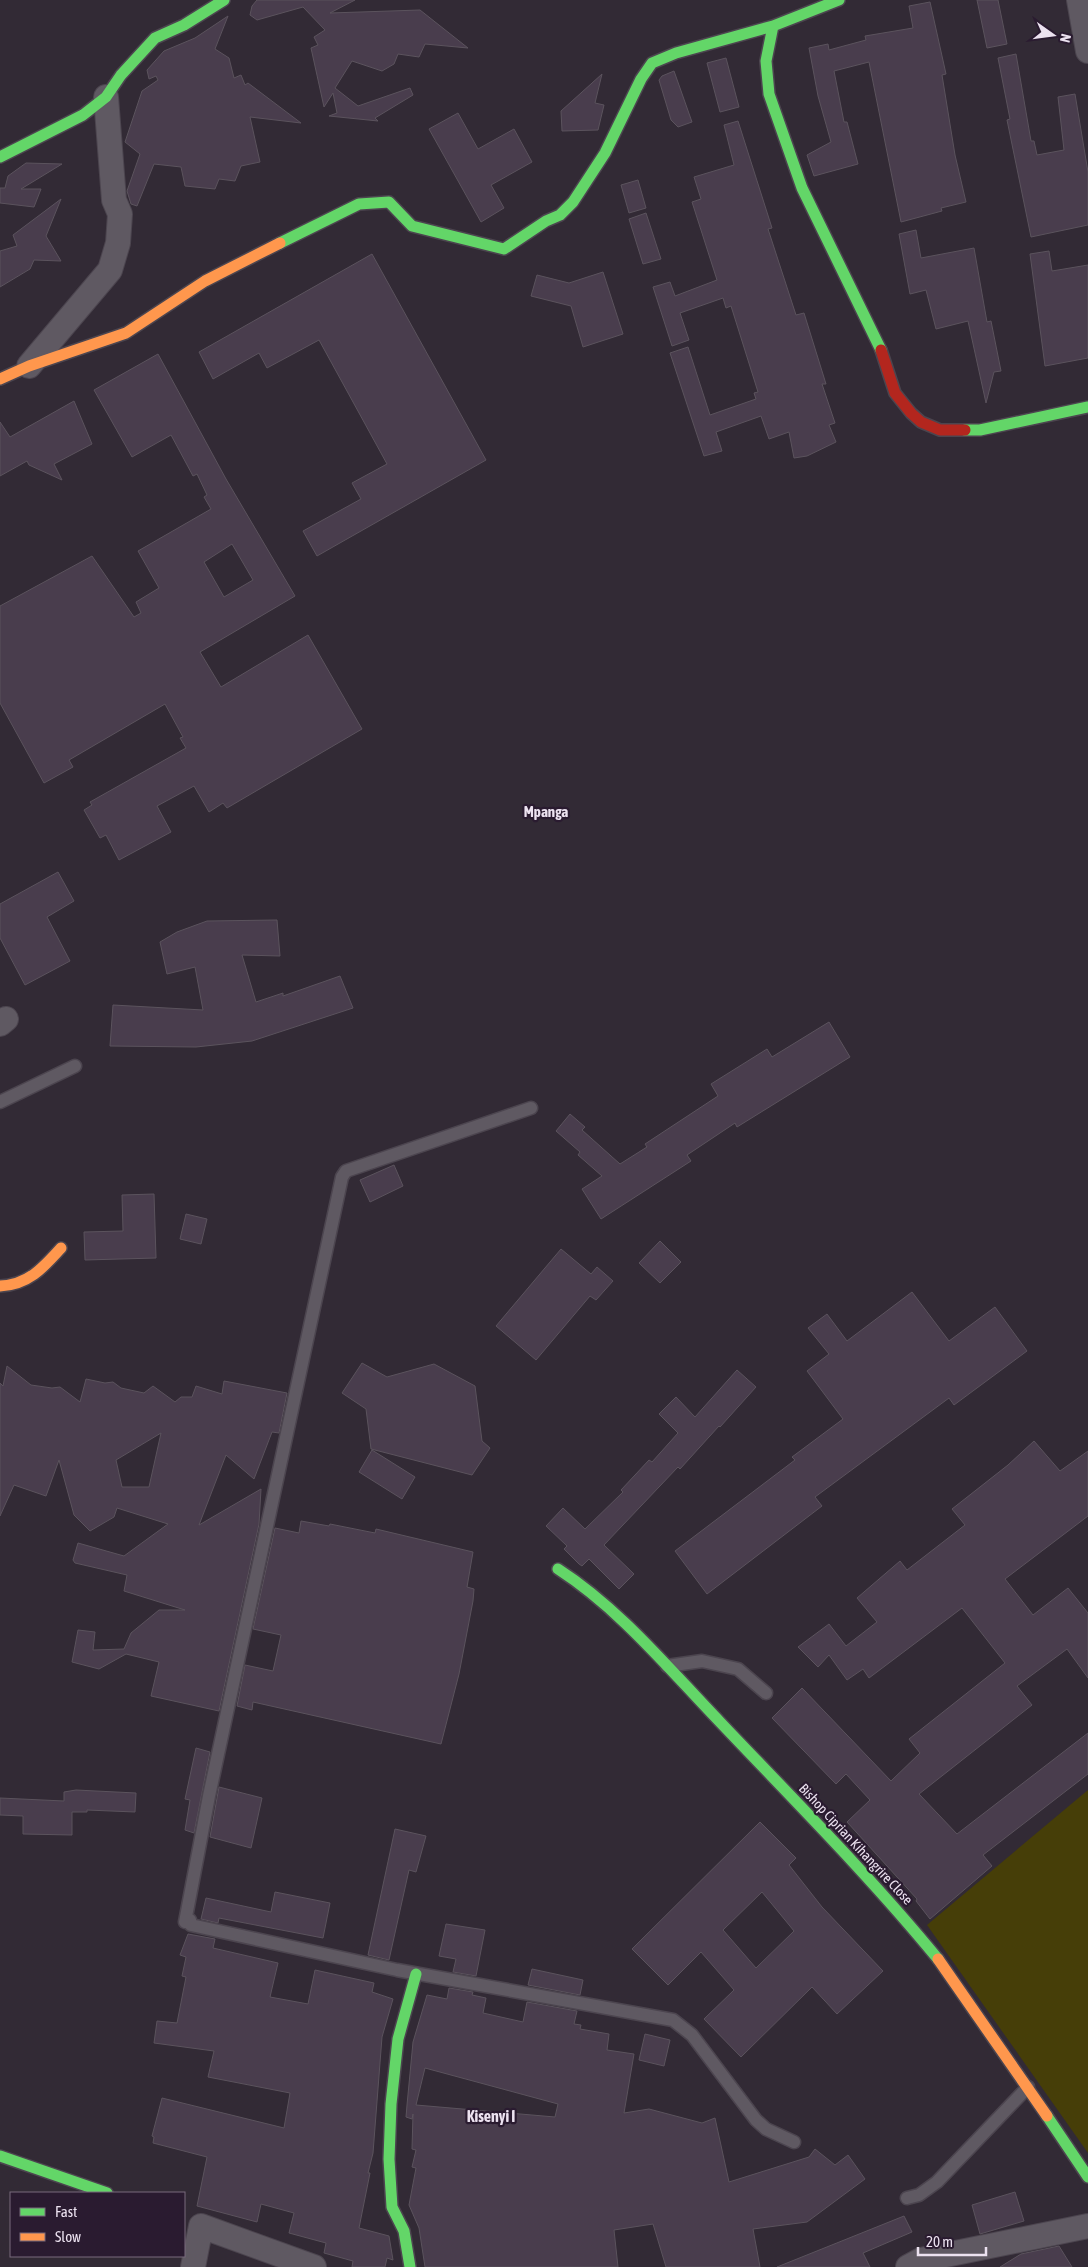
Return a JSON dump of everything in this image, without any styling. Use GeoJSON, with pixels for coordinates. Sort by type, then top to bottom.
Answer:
{"type":"FeatureCollection","features":[{"type":"Feature","properties":{"kind":"street"},"geometry":{"type":"LineString","coordinates":[[0,157],[83,115],[106,97],[121,75],[155,38],[184,25],[224,0]]}},
{"type":"Feature","properties":{"kind":"street"},"geometry":{"type":"LineString","coordinates":[[0,379],[29,366],[126,333],[205,281],[360,204],[389,202],[412,226],[504,249],[546,221],[560,215],[573,202],[605,153],[641,79],[652,63],[676,53],[772,26],[839,0]]}},
{"type":"Feature","properties":{"kind":"street"},"geometry":{"type":"LineString","coordinates":[[1078,0],[1088,51]]}},
{"type":"Feature","properties":{"kind":"street"},"geometry":{"type":"LineString","coordinates":[[772,26],[766,61],[769,94],[802,188],[882,354],[895,393],[911,413],[921,422],[940,430],[980,430],[1088,407]]}},
{"type":"Feature","properties":{"kind":"street"},"geometry":{"type":"LineString","coordinates":[[29,366],[110,270],[118,243],[120,214],[114,200],[106,97]]}},
{"type":"Feature","properties":{"kind":"street"},"geometry":{"type":"LineString","coordinates":[[0,1286],[22,1284],[38,1274],[61,1248]]}},
{"type":"Feature","properties":{"kind":"street","name":"Bishop Ciprian Kihangrire Close"},"geometry":{"type":"LineString","coordinates":[[558,1569],[586,1587],[667,1666],[888,1899],[943,1965],[1088,2177]]}},
{"type":"Feature","properties":{"kind":"street"},"geometry":{"type":"LineString","coordinates":[[410,2267],[404,2231],[392,2207],[389,2159],[391,2104],[398,2039],[416,1974]]}},
{"type":"Feature","properties":{"kind":"street"},"geometry":{"type":"LineString","coordinates":[[0,2156],[104,2192]]}},
{"type":"Feature","properties":{"kind":"street"},"geometry":{"type":"LineString","coordinates":[[193,2267],[193,2223],[314,2267]]}},
{"type":"Feature","properties":{"kind":"street"},"geometry":{"type":"LineString","coordinates":[[908,2267],[921,2260],[1088,2226]]}},
{"type":"Feature","properties":{"kind":"lane"},"geometry":{"type":"LineString","coordinates":[[0,1102],[75,1066]]}},
{"type":"Feature","properties":{"kind":"lane"},"geometry":{"type":"LineString","coordinates":[[531,1108],[346,1171],[342,1177],[209,1796],[185,1922],[190,1920],[191,1925],[416,1974],[673,2020],[692,2035],[756,2120],[766,2130],[794,2142]]}},
{"type":"Feature","properties":{"kind":"lane"},"geometry":{"type":"LineString","coordinates":[[667,1666],[702,1661],[738,1669],[766,1693]]}},
{"type":"Feature","properties":{"kind":"lane"},"geometry":{"type":"LineString","coordinates":[[907,2198],[919,2194],[938,2182],[1028,2087]]}},
{"type":"Feature","properties":{"kind":"shaded area"},"geometry":{"type":"Polygon","coordinates":[[[1088,1790],[1088,2153],[927,1925],[1088,1790]]]}},
{"type":"Feature","properties":{"kind":"building"},"geometry":{"type":"Polygon","coordinates":[[[257,0],[355,0],[330,13],[420,10],[468,48],[425,44],[419,57],[398,54],[394,64],[382,71],[352,61],[335,88],[358,106],[410,88],[413,95],[375,118],[378,121],[329,116],[337,113],[333,93],[324,107],[311,48],[318,45],[314,37],[325,30],[303,7],[257,20],[250,15],[252,6],[257,0]]]}},
{"type":"Feature","properties":{"kind":"building"},"geometry":{"type":"Polygon","coordinates":[[[977,0],[998,0],[1007,44],[987,48],[977,0]]]}},
{"type":"Feature","properties":{"kind":"building"},"geometry":{"type":"Polygon","coordinates":[[[930,2],[946,74],[942,75],[955,155],[966,202],[941,208],[942,211],[901,222],[869,62],[834,71],[844,122],[847,122],[858,164],[814,176],[807,155],[831,142],[818,96],[809,48],[828,44],[829,50],[866,40],[865,36],[913,28],[909,6],[930,2]]]}},
{"type":"Feature","properties":{"kind":"building"},"geometry":{"type":"Polygon","coordinates":[[[228,16],[215,49],[229,58],[234,78],[241,75],[245,85],[248,83],[301,123],[250,117],[260,162],[241,166],[235,181],[219,179],[215,189],[185,186],[181,167],[154,164],[137,206],[131,204],[127,191],[140,154],[125,142],[142,91],[158,80],[156,76],[149,79],[147,70],[164,51],[195,38],[228,16]]]}},
{"type":"Feature","properties":{"kind":"building"},"geometry":{"type":"Polygon","coordinates":[[[1016,54],[1031,141],[1034,141],[1037,155],[1064,150],[1058,97],[1075,94],[1088,172],[1088,225],[1031,237],[1007,120],[1010,119],[998,58],[1016,54]]]}},
{"type":"Feature","properties":{"kind":"building"},"geometry":{"type":"Polygon","coordinates":[[[726,58],[739,107],[720,112],[707,63],[726,58]]]}},
{"type":"Feature","properties":{"kind":"building"},"geometry":{"type":"Polygon","coordinates":[[[674,71],[692,122],[678,127],[671,120],[659,80],[662,76],[674,71]]]}},
{"type":"Feature","properties":{"kind":"building"},"geometry":{"type":"Polygon","coordinates":[[[602,74],[595,103],[604,105],[598,130],[562,131],[561,111],[602,74]]]}},
{"type":"Feature","properties":{"kind":"building"},"geometry":{"type":"Polygon","coordinates":[[[458,113],[478,149],[514,129],[532,162],[491,185],[504,208],[481,222],[429,129],[458,113]]]}},
{"type":"Feature","properties":{"kind":"building"},"geometry":{"type":"Polygon","coordinates":[[[738,121],[772,228],[768,229],[796,315],[804,313],[826,384],[822,384],[835,423],[829,425],[836,442],[807,456],[794,458],[789,432],[769,439],[761,416],[716,432],[722,451],[704,456],[670,353],[688,347],[710,415],[756,399],[754,393],[758,392],[731,306],[726,308],[723,298],[680,313],[689,340],[672,346],[653,287],[670,282],[675,296],[717,280],[692,202],[701,199],[694,177],[734,165],[724,125],[738,121]]]}},
{"type":"Feature","properties":{"kind":"building"},"geometry":{"type":"Polygon","coordinates":[[[26,163],[62,164],[21,189],[41,189],[34,207],[0,203],[0,188],[5,188],[8,176],[26,163]]]}},
{"type":"Feature","properties":{"kind":"building"},"geometry":{"type":"Polygon","coordinates":[[[638,180],[646,208],[629,213],[621,185],[638,180]]]}},
{"type":"Feature","properties":{"kind":"building"},"geometry":{"type":"Polygon","coordinates":[[[61,199],[46,236],[61,261],[34,260],[30,269],[0,287],[0,251],[17,246],[13,235],[61,199]]]}},
{"type":"Feature","properties":{"kind":"building"},"geometry":{"type":"Polygon","coordinates":[[[646,213],[661,259],[643,264],[629,219],[646,213]]]}},
{"type":"Feature","properties":{"kind":"building"},"geometry":{"type":"Polygon","coordinates":[[[916,230],[921,258],[974,248],[987,322],[991,321],[1001,371],[994,372],[986,403],[968,321],[936,329],[926,290],[910,294],[899,234],[916,230]]]}},
{"type":"Feature","properties":{"kind":"building"},"geometry":{"type":"Polygon","coordinates":[[[1049,251],[1052,271],[1088,265],[1088,358],[1045,366],[1030,254],[1049,251]]]}},
{"type":"Feature","properties":{"kind":"building"},"geometry":{"type":"Polygon","coordinates":[[[372,254],[486,460],[317,556],[303,531],[361,499],[352,483],[387,464],[319,340],[267,368],[259,353],[213,379],[199,352],[372,254]]]}},
{"type":"Feature","properties":{"kind":"building"},"geometry":{"type":"Polygon","coordinates":[[[603,272],[623,334],[583,347],[571,306],[531,296],[537,275],[569,283],[603,272]]]}},
{"type":"Feature","properties":{"kind":"building"},"geometry":{"type":"Polygon","coordinates":[[[158,354],[226,479],[295,596],[200,652],[221,687],[308,635],[362,729],[227,808],[223,803],[209,812],[194,786],[157,806],[171,832],[119,860],[106,835],[100,838],[84,810],[92,805],[90,802],[186,748],[180,738],[183,737],[165,704],[69,760],[73,767],[44,783],[0,703],[0,606],[92,556],[134,617],[141,613],[136,602],[159,588],[138,551],[211,509],[204,497],[207,495],[197,474],[193,476],[171,435],[132,457],[94,390],[158,354]],[[232,544],[204,562],[224,597],[253,580],[232,544]]]}},
{"type":"Feature","properties":{"kind":"building"},"geometry":{"type":"Polygon","coordinates":[[[74,401],[92,444],[54,464],[62,480],[29,465],[27,461],[0,476],[0,422],[10,437],[74,401]]]}},
{"type":"Feature","properties":{"kind":"building"},"geometry":{"type":"Polygon","coordinates":[[[58,872],[74,901],[47,917],[70,961],[25,985],[0,938],[0,904],[58,872]]]}},
{"type":"Feature","properties":{"kind":"building"},"geometry":{"type":"Polygon","coordinates":[[[277,920],[280,956],[242,955],[256,1002],[283,993],[283,996],[340,976],[353,1008],[252,1041],[196,1047],[110,1046],[113,1005],[203,1010],[195,967],[167,974],[160,942],[177,932],[207,921],[277,920]]]}},
{"type":"Feature","properties":{"kind":"building"},"geometry":{"type":"Polygon","coordinates":[[[829,1022],[850,1057],[737,1127],[735,1123],[687,1155],[691,1161],[601,1219],[582,1189],[602,1176],[578,1155],[580,1152],[556,1131],[570,1114],[585,1127],[582,1130],[620,1164],[647,1147],[645,1144],[718,1096],[711,1084],[767,1049],[772,1057],[829,1022]]]}},
{"type":"Feature","properties":{"kind":"building"},"geometry":{"type":"Polygon","coordinates":[[[394,1165],[403,1186],[370,1202],[360,1180],[394,1165]]]}},
{"type":"Feature","properties":{"kind":"building"},"geometry":{"type":"Polygon","coordinates":[[[154,1194],[156,1258],[85,1260],[84,1232],[123,1231],[122,1195],[154,1194]]]}},
{"type":"Feature","properties":{"kind":"building"},"geometry":{"type":"Polygon","coordinates":[[[186,1214],[207,1219],[201,1244],[180,1239],[186,1214]]]}},
{"type":"Feature","properties":{"kind":"building"},"geometry":{"type":"Polygon","coordinates":[[[660,1241],[681,1262],[660,1283],[639,1263],[660,1241]]]}},
{"type":"Feature","properties":{"kind":"building"},"geometry":{"type":"Polygon","coordinates":[[[561,1249],[591,1274],[597,1267],[613,1281],[596,1300],[590,1296],[536,1360],[496,1326],[561,1249]]]}},
{"type":"Feature","properties":{"kind":"building"},"geometry":{"type":"Polygon","coordinates":[[[912,1292],[949,1341],[995,1307],[1027,1351],[954,1405],[949,1398],[815,1497],[822,1506],[707,1594],[675,1551],[795,1460],[792,1457],[843,1419],[807,1371],[829,1354],[808,1328],[827,1314],[847,1341],[912,1292]]]}},
{"type":"Feature","properties":{"kind":"building"},"geometry":{"type":"Polygon","coordinates":[[[362,1363],[387,1377],[434,1364],[475,1386],[482,1441],[490,1448],[472,1475],[371,1449],[366,1409],[342,1393],[362,1363]]]}},
{"type":"Feature","properties":{"kind":"building"},"geometry":{"type":"Polygon","coordinates":[[[7,1366],[31,1385],[52,1388],[60,1387],[80,1402],[86,1379],[105,1383],[113,1382],[121,1388],[144,1393],[153,1386],[175,1402],[181,1397],[192,1397],[196,1386],[222,1394],[224,1381],[287,1393],[279,1433],[272,1432],[254,1479],[226,1455],[199,1525],[261,1489],[259,1524],[219,1711],[151,1696],[159,1662],[126,1654],[99,1669],[72,1662],[78,1630],[95,1632],[93,1650],[124,1649],[131,1633],[159,1610],[185,1610],[124,1591],[127,1575],[75,1563],[73,1560],[78,1543],[124,1556],[168,1524],[117,1508],[114,1517],[90,1531],[74,1515],[59,1460],[46,1496],[14,1485],[0,1516],[0,1383],[3,1386],[7,1366]],[[161,1433],[116,1460],[122,1487],[149,1487],[161,1433]]]}},
{"type":"Feature","properties":{"kind":"building"},"geometry":{"type":"Polygon","coordinates":[[[737,1370],[756,1387],[680,1469],[678,1467],[604,1545],[634,1574],[619,1589],[589,1559],[582,1566],[579,1564],[564,1549],[567,1546],[546,1526],[563,1508],[585,1529],[623,1492],[621,1490],[649,1460],[652,1462],[678,1433],[659,1414],[676,1397],[695,1417],[737,1370]]]}},
{"type":"Feature","properties":{"kind":"building"},"geometry":{"type":"Polygon","coordinates":[[[1034,1441],[1060,1471],[1088,1451],[1088,1516],[1005,1579],[1033,1615],[1068,1588],[1088,1613],[1088,1678],[1067,1649],[1017,1686],[1032,1705],[919,1794],[957,1834],[1088,1733],[1088,1774],[983,1855],[992,1866],[930,1919],[916,1901],[917,1899],[847,1822],[870,1800],[846,1774],[836,1784],[772,1718],[802,1688],[891,1781],[920,1753],[909,1739],[1005,1663],[962,1608],[869,1678],[863,1669],[847,1680],[829,1655],[818,1667],[798,1647],[829,1624],[846,1646],[877,1622],[857,1598],[900,1561],[907,1570],[965,1525],[952,1509],[1008,1465],[1034,1441]]]}},
{"type":"Feature","properties":{"kind":"building"},"geometry":{"type":"Polygon","coordinates":[[[372,1450],[415,1477],[402,1499],[359,1472],[372,1450]]]}},
{"type":"Feature","properties":{"kind":"building"},"geometry":{"type":"Polygon","coordinates":[[[301,1521],[329,1526],[330,1524],[375,1533],[376,1529],[473,1552],[467,1587],[474,1589],[473,1601],[459,1674],[441,1744],[253,1702],[252,1710],[237,1706],[245,1665],[273,1671],[281,1635],[253,1629],[275,1528],[299,1533],[301,1521]]]}},
{"type":"Feature","properties":{"kind":"building"},"geometry":{"type":"Polygon","coordinates":[[[196,1748],[210,1752],[194,1833],[185,1830],[190,1800],[185,1799],[196,1748]]]}},
{"type":"Feature","properties":{"kind":"building"},"geometry":{"type":"Polygon","coordinates":[[[219,1787],[262,1798],[251,1848],[210,1837],[219,1787]]]}},
{"type":"Feature","properties":{"kind":"building"},"geometry":{"type":"Polygon","coordinates":[[[76,1790],[136,1793],[135,1812],[87,1810],[87,1812],[72,1812],[72,1835],[23,1834],[23,1816],[0,1815],[0,1798],[64,1801],[64,1792],[76,1790]]]}},
{"type":"Feature","properties":{"kind":"building"},"geometry":{"type":"Polygon","coordinates":[[[760,1822],[796,1858],[789,1865],[822,1907],[883,1971],[837,2014],[812,1987],[741,2057],[704,2019],[734,1990],[701,1952],[668,1985],[632,1949],[760,1822]],[[762,1892],[723,1930],[756,1968],[794,1931],[762,1892]]]}},
{"type":"Feature","properties":{"kind":"building"},"geometry":{"type":"Polygon","coordinates":[[[395,1829],[426,1836],[416,1872],[409,1870],[389,1960],[368,1955],[395,1829]]]}},
{"type":"Feature","properties":{"kind":"building"},"geometry":{"type":"Polygon","coordinates":[[[275,1892],[330,1903],[323,1938],[219,1918],[218,1923],[201,1919],[206,1898],[271,1912],[275,1892]]]}},
{"type":"Feature","properties":{"kind":"building"},"geometry":{"type":"Polygon","coordinates":[[[446,1924],[485,1930],[476,1976],[453,1972],[456,1959],[439,1956],[446,1924]]]}},
{"type":"Feature","properties":{"kind":"building"},"geometry":{"type":"Polygon","coordinates":[[[188,1934],[215,1939],[213,1948],[278,1963],[270,1997],[308,2004],[315,1970],[374,1983],[372,1992],[393,1999],[382,2037],[373,2153],[359,2228],[389,2236],[393,2260],[387,2258],[385,2267],[352,2267],[353,2261],[324,2253],[326,2243],[289,2233],[294,2213],[261,2204],[257,2222],[197,2206],[207,2157],[153,2143],[154,2137],[152,2136],[162,2098],[284,2128],[290,2093],[208,2077],[214,2051],[154,2043],[157,2021],[177,2023],[186,1977],[182,1976],[186,1957],[180,1955],[188,1934]]]}},
{"type":"Feature","properties":{"kind":"building"},"geometry":{"type":"Polygon","coordinates":[[[532,1969],[583,1980],[580,1995],[528,1985],[532,1969]]]}},
{"type":"Feature","properties":{"kind":"building"},"geometry":{"type":"Polygon","coordinates":[[[449,1988],[473,1992],[472,1995],[486,1998],[483,2013],[523,2022],[527,2002],[577,2011],[574,2024],[581,2025],[580,2029],[609,2034],[607,2050],[634,2054],[624,2113],[649,2109],[702,2123],[715,2118],[729,2182],[809,2157],[815,2149],[835,2165],[848,2155],[865,2179],[807,2222],[753,2229],[760,2267],[666,2267],[653,2224],[614,2230],[618,2267],[425,2267],[419,2228],[409,2205],[416,2168],[412,2167],[416,2150],[412,2149],[413,2114],[412,2119],[406,2117],[413,2042],[427,1995],[447,1999],[449,1988]],[[425,2068],[416,2105],[555,2117],[558,2104],[425,2068]]]}},
{"type":"Feature","properties":{"kind":"building"},"geometry":{"type":"Polygon","coordinates":[[[645,2034],[670,2040],[664,2066],[639,2060],[645,2034]]]}},
{"type":"Feature","properties":{"kind":"building"},"geometry":{"type":"Polygon","coordinates":[[[1015,2192],[1024,2221],[980,2234],[972,2205],[1015,2192]]]}},
{"type":"Feature","properties":{"kind":"building"},"geometry":{"type":"Polygon","coordinates":[[[904,2216],[912,2232],[863,2253],[870,2267],[777,2267],[904,2216]]]}},
{"type":"Feature","properties":{"kind":"building"},"geometry":{"type":"Polygon","coordinates":[[[1059,2246],[1072,2267],[1000,2267],[1021,2254],[1059,2246]]]}},
{"type":"Feature","properties":{"kind":"traffic: fast"},"geometry":{"type":"LineString","coordinates":[[0,157],[83,115],[106,97],[121,75],[155,38],[184,25],[224,0]]}},
{"type":"Feature","properties":{"kind":"traffic: fast"},"geometry":{"type":"LineString","coordinates":[[280,243],[359,204],[389,202],[412,226],[504,249],[546,221],[560,215],[573,202],[605,153],[641,79],[652,63],[676,53],[773,26],[839,0]]}},
{"type":"Feature","properties":{"kind":"traffic: fast"},"geometry":{"type":"LineString","coordinates":[[773,26],[766,61],[769,94],[802,188],[881,350]]}},
{"type":"Feature","properties":{"kind":"traffic: fast"},"geometry":{"type":"LineString","coordinates":[[965,430],[980,430],[1088,407]]}},
{"type":"Feature","properties":{"kind":"traffic: fast"},"geometry":{"type":"LineString","coordinates":[[558,1569],[602,1602],[643,1641],[859,1868],[938,1959]]}},
{"type":"Feature","properties":{"kind":"traffic: fast"},"geometry":{"type":"LineString","coordinates":[[410,2267],[404,2231],[392,2207],[389,2159],[391,2104],[398,2039],[416,1974]]}},
{"type":"Feature","properties":{"kind":"traffic: fast"},"geometry":{"type":"LineString","coordinates":[[1047,2116],[1088,2177]]}},
{"type":"Feature","properties":{"kind":"traffic: fast"},"geometry":{"type":"LineString","coordinates":[[0,2156],[104,2192]]}},
{"type":"Feature","properties":{"kind":"traffic: slow"},"geometry":{"type":"LineString","coordinates":[[0,379],[29,366],[126,333],[205,281],[280,243]]}},
{"type":"Feature","properties":{"kind":"traffic: slow"},"geometry":{"type":"LineString","coordinates":[[0,1286],[10,1285],[27,1279],[41,1269],[61,1248]]}},
{"type":"Feature","properties":{"kind":"traffic: slow"},"geometry":{"type":"LineString","coordinates":[[938,1959],[1047,2116]]}},
{"type":"Feature","properties":{"kind":"traffic: jam"},"geometry":{"type":"LineString","coordinates":[[881,350],[895,393],[911,413],[921,422],[940,430],[965,430]]}},
{"type":"Feature","properties":{"kind":"district","name":"Mpanga"},"geometry":{"type":"Point","coordinates":[546,812]}},
{"type":"Feature","properties":{"kind":"district","name":"Kisenyi I"},"geometry":{"type":"Point","coordinates":[491,2116]}}]}
